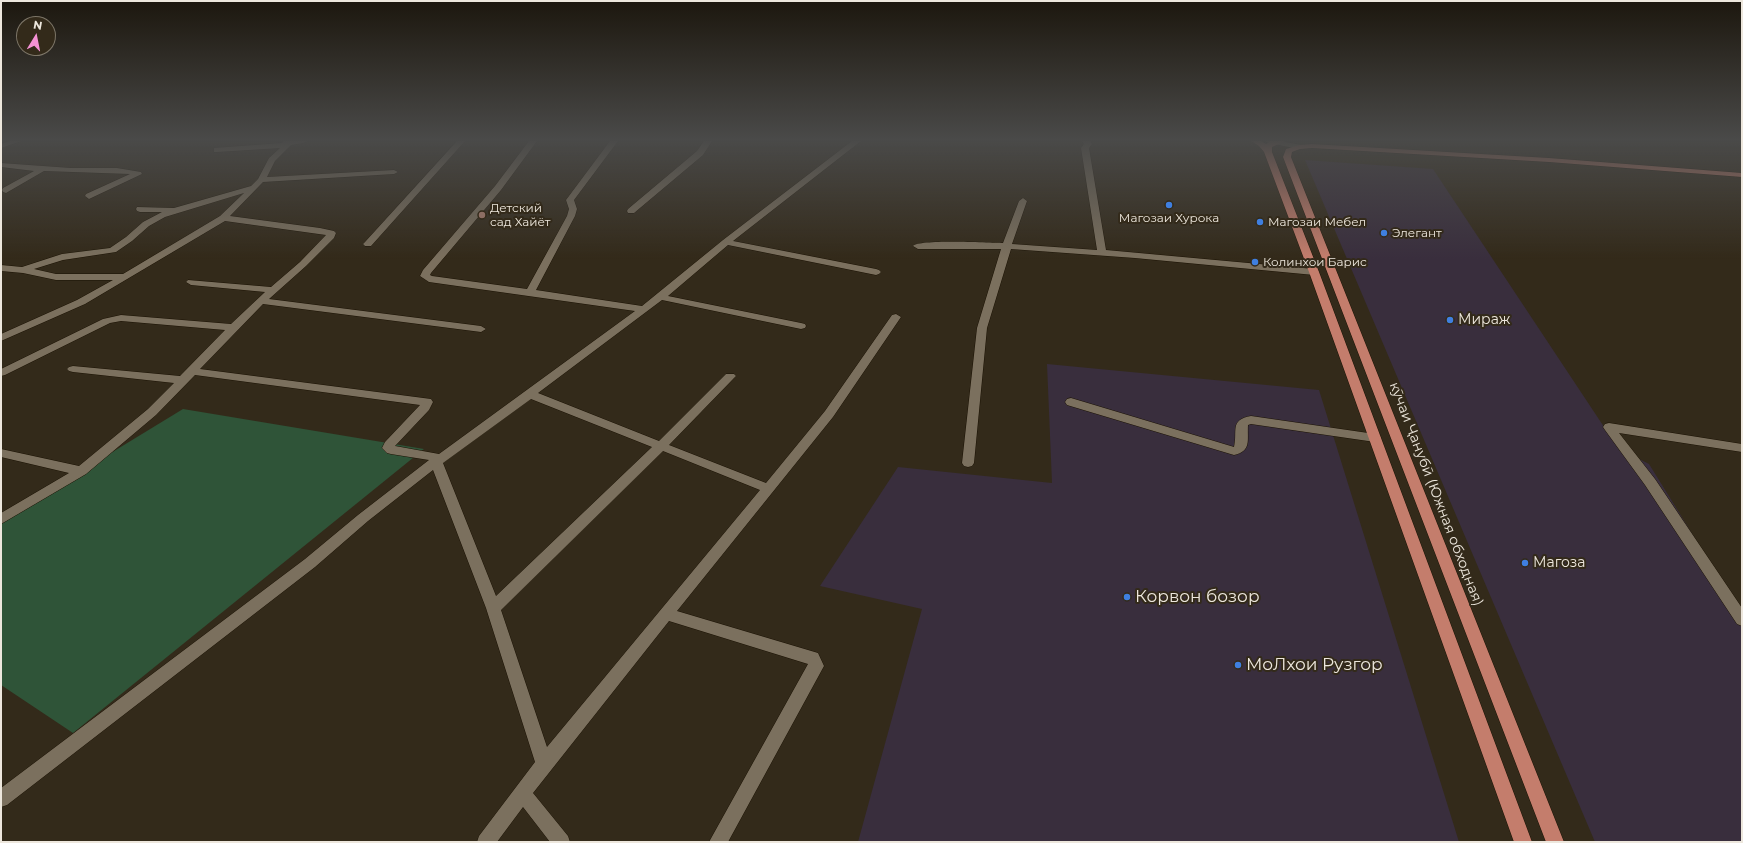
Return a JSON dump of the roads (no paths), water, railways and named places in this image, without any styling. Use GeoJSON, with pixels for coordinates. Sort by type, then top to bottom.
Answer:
{"type":"FeatureCollection","features":[{"type":"Feature","properties":{"kind":"main road"},"geometry":{"type":"LineString","coordinates":[[1285,180],[1314,272],[1523,842]]}},
{"type":"Feature","properties":{"kind":"main road","name":"кӯчаи Ҷанубӣ (Южная обходная)"},"geometry":{"type":"LineString","coordinates":[[1296,180],[1555,842]]}},
{"type":"Feature","properties":{"kind":"street"},"geometry":{"type":"LineString","coordinates":[[6,190],[23,180]]}},
{"type":"Feature","properties":{"kind":"street"},"geometry":{"type":"LineString","coordinates":[[89,196],[124,180]]}},
{"type":"Feature","properties":{"kind":"street"},"geometry":{"type":"LineString","coordinates":[[1,338],[81,302],[140,269],[223,218],[259,180]]}},
{"type":"Feature","properties":{"kind":"street"},"geometry":{"type":"LineString","coordinates":[[23,270],[62,257],[113,250],[130,239],[146,224],[162,216],[257,183],[290,180]]}},
{"type":"Feature","properties":{"kind":"street"},"geometry":{"type":"LineString","coordinates":[[368,244],[425,180]]}},
{"type":"Feature","properties":{"kind":"street"},"geometry":{"type":"LineString","coordinates":[[504,180],[426,272],[425,276],[429,279],[644,309]]}},
{"type":"Feature","properties":{"kind":"street"},"geometry":{"type":"LineString","coordinates":[[530,292],[571,216],[573,209],[570,200],[585,180]]}},
{"type":"Feature","properties":{"kind":"street"},"geometry":{"type":"LineString","coordinates":[[630,211],[667,180]]}},
{"type":"Feature","properties":{"kind":"street"},"geometry":{"type":"LineString","coordinates":[[1,799],[310,563],[363,518],[437,461],[660,297],[726,242],[806,180]]}},
{"type":"Feature","properties":{"kind":"street"},"geometry":{"type":"LineString","coordinates":[[1091,180],[1102,253]]}},
{"type":"Feature","properties":{"kind":"street"},"geometry":{"type":"LineString","coordinates":[[968,463],[982,328],[1007,246],[1023,202]]}},
{"type":"Feature","properties":{"kind":"street"},"geometry":{"type":"LineString","coordinates":[[140,209],[179,211]]}},
{"type":"Feature","properties":{"kind":"street"},"geometry":{"type":"LineString","coordinates":[[1,519],[27,505],[81,471],[152,412],[271,290],[303,264],[331,236],[331,234],[223,218]]}},
{"type":"Feature","properties":{"kind":"street"},"geometry":{"type":"LineString","coordinates":[[726,242],[876,272]]}},
{"type":"Feature","properties":{"kind":"street"},"geometry":{"type":"LineString","coordinates":[[918,246],[961,244],[1007,246],[1314,272]]}},
{"type":"Feature","properties":{"kind":"street"},"geometry":{"type":"LineString","coordinates":[[1,268],[23,270],[56,277],[124,277]]}},
{"type":"Feature","properties":{"kind":"street"},"geometry":{"type":"LineString","coordinates":[[191,282],[271,290]]}},
{"type":"Feature","properties":{"kind":"street"},"geometry":{"type":"LineString","coordinates":[[660,297],[801,326]]}},
{"type":"Feature","properties":{"kind":"street"},"geometry":{"type":"LineString","coordinates":[[260,302],[481,329]]}},
{"type":"Feature","properties":{"kind":"street"},"geometry":{"type":"LineString","coordinates":[[486,842],[544,764],[829,414],[896,317]]}},
{"type":"Feature","properties":{"kind":"street"},"geometry":{"type":"LineString","coordinates":[[1,373],[106,321],[114,319],[121,318],[235,328]]}},
{"type":"Feature","properties":{"kind":"street"},"geometry":{"type":"LineString","coordinates":[[73,370],[183,380]]}},
{"type":"Feature","properties":{"kind":"street"},"geometry":{"type":"LineString","coordinates":[[192,371],[427,402],[425,407],[389,445],[388,448],[391,450],[434,456],[437,461],[494,608],[544,764]]}},
{"type":"Feature","properties":{"kind":"street"},"geometry":{"type":"LineString","coordinates":[[494,608],[661,446],[730,376]]}},
{"type":"Feature","properties":{"kind":"street"},"geometry":{"type":"LineString","coordinates":[[530,394],[769,489]]}},
{"type":"Feature","properties":{"kind":"street"},"geometry":{"type":"LineString","coordinates":[[1071,402],[1234,451],[1241,448],[1242,424],[1245,421],[1251,420],[1375,438]]}},
{"type":"Feature","properties":{"kind":"street"},"geometry":{"type":"LineString","coordinates":[[1742,448],[1609,428],[1650,482],[1742,620]]}},
{"type":"Feature","properties":{"kind":"street"},"geometry":{"type":"LineString","coordinates":[[1,453],[81,471]]}},
{"type":"Feature","properties":{"kind":"street"},"geometry":{"type":"LineString","coordinates":[[666,614],[812,658],[816,666],[718,842]]}},
{"type":"Feature","properties":{"kind":"street"},"geometry":{"type":"LineString","coordinates":[[522,792],[560,842]]}},
{"type":"Feature","properties":{"kind":"place","name":"Магозаи Хурока"},"geometry":{"type":"Point","coordinates":[1169,205]}},
{"type":"Feature","properties":{"kind":"place","name":"Детский сад Хайёт"},"geometry":{"type":"Point","coordinates":[482,215]}},
{"type":"Feature","properties":{"kind":"place","name":"Магозаи Мебел"},"geometry":{"type":"Point","coordinates":[1260,222]}},
{"type":"Feature","properties":{"kind":"place","name":"Элегант"},"geometry":{"type":"Point","coordinates":[1384,233]}},
{"type":"Feature","properties":{"kind":"place","name":"Колинхои Барис"},"geometry":{"type":"Point","coordinates":[1255,262]}},
{"type":"Feature","properties":{"kind":"place","name":"Мираж"},"geometry":{"type":"Point","coordinates":[1450,320]}},
{"type":"Feature","properties":{"kind":"place","name":"Магоза"},"geometry":{"type":"Point","coordinates":[1525,563]}},
{"type":"Feature","properties":{"kind":"place","name":"Корвон бозор"},"geometry":{"type":"Point","coordinates":[1127,597]}},
{"type":"Feature","properties":{"kind":"place","name":"МоЛхои Рузгор"},"geometry":{"type":"Point","coordinates":[1238,665]}}]}
